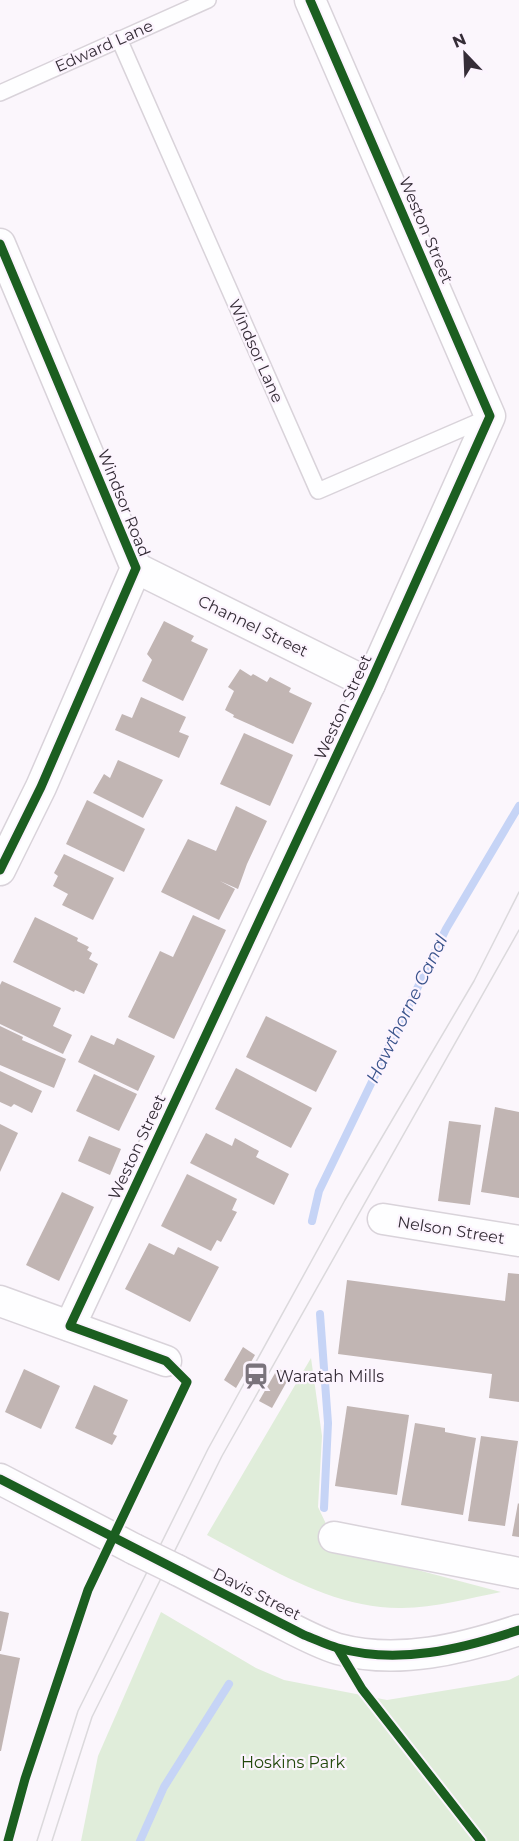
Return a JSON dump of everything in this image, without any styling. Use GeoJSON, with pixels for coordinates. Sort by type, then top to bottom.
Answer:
{"type":"FeatureCollection","features":[{"type":"Feature","properties":{"kind":"street","name":"Weston Street"},"geometry":{"type":"LineString","coordinates":[[70,1326],[370,684],[490,416],[310,0]]}},
{"type":"Feature","properties":{"kind":"street","name":"Windsor Road"},"geometry":{"type":"LineString","coordinates":[[0,244],[136,568],[41,787],[1,865]]}},
{"type":"Feature","properties":{"kind":"street","name":"Channel Street"},"geometry":{"type":"LineString","coordinates":[[136,568],[370,684]]}},
{"type":"Feature","properties":{"kind":"street","name":"Nelson Street"},"geometry":{"type":"LineString","coordinates":[[383,1219],[519,1241]]}},
{"type":"Feature","properties":{"kind":"street"},"geometry":{"type":"LineString","coordinates":[[0,1301],[166,1361]]}},
{"type":"Feature","properties":{"kind":"street","name":"Davis Street"},"geometry":{"type":"LineString","coordinates":[[0,1479],[304,1635],[338,1648],[376,1654],[448,1651],[519,1630]]}},
{"type":"Feature","properties":{"kind":"street"},"geometry":{"type":"LineString","coordinates":[[334,1537],[519,1573]]}},
{"type":"Feature","properties":{"kind":"lane","name":"Edward Lane"},"geometry":{"type":"LineString","coordinates":[[0,93],[208,0]]}},
{"type":"Feature","properties":{"kind":"lane","name":"Windsor Lane"},"geometry":{"type":"LineString","coordinates":[[119,39],[318,491],[490,416]]}},
{"type":"Feature","properties":{"kind":"green space"},"geometry":{"type":"Polygon","coordinates":[[[311,1358],[322,1436],[318,1507],[338,1549],[501,1592],[452,1602],[402,1608],[350,1601],[300,1584],[207,1535],[311,1358]]]}},
{"type":"Feature","properties":{"kind":"green space","name":"Hoskins Park"},"geometry":{"type":"Polygon","coordinates":[[[161,1612],[256,1668],[284,1680],[387,1700],[509,1680],[519,1675],[519,1841],[81,1841],[98,1756],[161,1612]]]}},
{"type":"Feature","properties":{"kind":"building"},"geometry":{"type":"Polygon","coordinates":[[[164,621],[194,636],[191,641],[208,649],[183,701],[142,681],[152,660],[147,654],[164,621]]]}},
{"type":"Feature","properties":{"kind":"building"},"geometry":{"type":"Polygon","coordinates":[[[240,669],[267,682],[270,677],[291,688],[289,692],[312,703],[293,744],[233,717],[234,715],[225,710],[234,691],[228,687],[240,669]]]}},
{"type":"Feature","properties":{"kind":"building"},"geometry":{"type":"Polygon","coordinates":[[[141,697],[186,717],[179,732],[189,736],[179,758],[115,730],[122,714],[132,718],[141,697]]]}},
{"type":"Feature","properties":{"kind":"building"},"geometry":{"type":"Polygon","coordinates":[[[244,733],[293,755],[270,806],[220,784],[244,733]]]}},
{"type":"Feature","properties":{"kind":"building"},"geometry":{"type":"Polygon","coordinates":[[[118,760],[163,780],[143,818],[93,793],[104,774],[110,778],[118,760]]]}},
{"type":"Feature","properties":{"kind":"building"},"geometry":{"type":"Polygon","coordinates":[[[87,800],[145,829],[124,872],[66,844],[87,800]]]}},
{"type":"Feature","properties":{"kind":"building"},"geometry":{"type":"Polygon","coordinates":[[[236,806],[267,821],[238,889],[220,881],[235,889],[219,920],[161,892],[188,839],[216,851],[236,806]]]}},
{"type":"Feature","properties":{"kind":"building"},"geometry":{"type":"Polygon","coordinates":[[[64,854],[114,878],[93,920],[62,905],[68,894],[53,886],[58,876],[54,873],[64,854]]]}},
{"type":"Feature","properties":{"kind":"building"},"geometry":{"type":"Polygon","coordinates":[[[193,915],[226,930],[174,1039],[128,1017],[160,951],[173,957],[193,915]]]}},
{"type":"Feature","properties":{"kind":"building"},"geometry":{"type":"Polygon","coordinates":[[[35,917],[78,938],[77,941],[89,947],[87,950],[92,953],[89,959],[98,964],[84,994],[75,990],[74,992],[13,962],[35,917]]]}},
{"type":"Feature","properties":{"kind":"building"},"geometry":{"type":"Polygon","coordinates":[[[2,981],[61,1008],[53,1026],[72,1035],[63,1054],[0,1024],[0,985],[2,981]]]}},
{"type":"Feature","properties":{"kind":"building"},"geometry":{"type":"Polygon","coordinates":[[[266,1016],[337,1051],[316,1092],[246,1057],[266,1016]]]}},
{"type":"Feature","properties":{"kind":"building"},"geometry":{"type":"Polygon","coordinates":[[[0,1026],[23,1037],[22,1040],[66,1059],[54,1088],[0,1065],[0,1026]]]}},
{"type":"Feature","properties":{"kind":"building"},"geometry":{"type":"Polygon","coordinates":[[[91,1035],[114,1045],[117,1038],[155,1056],[138,1091],[78,1062],[91,1035]]]}},
{"type":"Feature","properties":{"kind":"building"},"geometry":{"type":"Polygon","coordinates":[[[236,1068],[312,1108],[291,1148],[215,1109],[236,1068]]]}},
{"type":"Feature","properties":{"kind":"building"},"geometry":{"type":"Polygon","coordinates":[[[0,1071],[42,1091],[32,1113],[14,1104],[11,1107],[0,1102],[0,1071]]]}},
{"type":"Feature","properties":{"kind":"building"},"geometry":{"type":"Polygon","coordinates":[[[94,1074],[137,1094],[119,1131],[76,1111],[94,1074]]]}},
{"type":"Feature","properties":{"kind":"building"},"geometry":{"type":"Polygon","coordinates":[[[495,1107],[519,1112],[519,1198],[481,1192],[495,1107]]]}},
{"type":"Feature","properties":{"kind":"building"},"geometry":{"type":"Polygon","coordinates":[[[449,1121],[481,1125],[470,1205],[438,1201],[449,1121]]]}},
{"type":"Feature","properties":{"kind":"building"},"geometry":{"type":"Polygon","coordinates":[[[0,1124],[18,1133],[0,1172],[0,1124]]]}},
{"type":"Feature","properties":{"kind":"building"},"geometry":{"type":"Polygon","coordinates":[[[206,1133],[232,1146],[235,1138],[259,1151],[256,1157],[289,1174],[274,1205],[190,1163],[206,1133]]]}},
{"type":"Feature","properties":{"kind":"building"},"geometry":{"type":"Polygon","coordinates":[[[89,1136],[121,1149],[110,1175],[78,1161],[89,1136]]]}},
{"type":"Feature","properties":{"kind":"building"},"geometry":{"type":"Polygon","coordinates":[[[187,1174],[237,1199],[232,1210],[237,1212],[221,1242],[217,1240],[211,1251],[161,1226],[187,1174]]]}},
{"type":"Feature","properties":{"kind":"building"},"geometry":{"type":"Polygon","coordinates":[[[62,1192],[94,1207],[59,1281],[26,1265],[62,1192]]]}},
{"type":"Feature","properties":{"kind":"building"},"geometry":{"type":"Polygon","coordinates":[[[149,1243],[174,1255],[178,1247],[219,1267],[190,1322],[125,1289],[149,1243]]]}},
{"type":"Feature","properties":{"kind":"building"},"geometry":{"type":"Polygon","coordinates":[[[508,1273],[519,1274],[519,1402],[489,1398],[492,1374],[338,1354],[347,1280],[505,1301],[508,1273]]]}},
{"type":"Feature","properties":{"kind":"building"},"geometry":{"type":"Polygon","coordinates":[[[243,1347],[255,1355],[236,1388],[224,1380],[243,1347]]]}},
{"type":"Feature","properties":{"kind":"building"},"geometry":{"type":"Polygon","coordinates":[[[278,1368],[290,1376],[272,1408],[259,1401],[278,1368]]]}},
{"type":"Feature","properties":{"kind":"building"},"geometry":{"type":"Polygon","coordinates":[[[24,1369],[60,1386],[41,1429],[5,1412],[24,1369]]]}},
{"type":"Feature","properties":{"kind":"building"},"geometry":{"type":"Polygon","coordinates":[[[94,1385],[128,1400],[113,1434],[117,1436],[112,1445],[75,1428],[94,1385]]]}},
{"type":"Feature","properties":{"kind":"building"},"geometry":{"type":"Polygon","coordinates":[[[347,1406],[409,1415],[397,1495],[335,1486],[347,1406]]]}},
{"type":"Feature","properties":{"kind":"building"},"geometry":{"type":"Polygon","coordinates":[[[415,1423],[445,1428],[445,1432],[476,1438],[463,1515],[401,1505],[415,1423]]]}},
{"type":"Feature","properties":{"kind":"building"},"geometry":{"type":"Polygon","coordinates":[[[481,1436],[518,1441],[505,1526],[468,1521],[481,1436]]]}},
{"type":"Feature","properties":{"kind":"building"},"geometry":{"type":"Polygon","coordinates":[[[519,1504],[519,1537],[512,1536],[519,1504]]]}},
{"type":"Feature","properties":{"kind":"building"},"geometry":{"type":"Polygon","coordinates":[[[0,1611],[9,1613],[1,1651],[0,1651],[0,1611]]]}},
{"type":"Feature","properties":{"kind":"building"},"geometry":{"type":"Polygon","coordinates":[[[0,1654],[20,1658],[1,1751],[0,1751],[0,1654]]]}},
{"type":"Feature","properties":{"kind":"waterway","name":"Hawthorne Canal"},"geometry":{"type":"LineString","coordinates":[[312,1221],[319,1191],[446,929],[519,806]]}},
{"type":"Feature","properties":{"kind":"waterway","name":"Hawthorne Canal"},"geometry":{"type":"LineString","coordinates":[[320,1314],[328,1423],[324,1508]]}},
{"type":"Feature","properties":{"kind":"waterway"},"geometry":{"type":"LineString","coordinates":[[140,1841],[164,1787],[229,1684]]}},
{"type":"Feature","properties":{"kind":"tram line"},"geometry":{"type":"LineString","coordinates":[[37,1841],[78,1711],[208,1449],[345,1200],[474,981],[519,892]]}},
{"type":"Feature","properties":{"kind":"tram line"},"geometry":{"type":"LineString","coordinates":[[52,1841],[92,1717],[222,1456],[519,930]]}},
{"type":"Feature","properties":{"kind":"cycle path"},"geometry":{"type":"LineString","coordinates":[[8,1841],[25,1779],[88,1590],[187,1382],[166,1361],[70,1326],[370,684],[490,416],[310,0]]}},
{"type":"Feature","properties":{"kind":"cycle path"},"geometry":{"type":"LineString","coordinates":[[0,244],[136,568],[41,787],[0,870]]}},
{"type":"Feature","properties":{"kind":"cycle path"},"geometry":{"type":"LineString","coordinates":[[0,1479],[304,1635],[334,1647],[361,1653],[407,1655],[453,1649],[519,1630]]}},
{"type":"Feature","properties":{"kind":"cycle path"},"geometry":{"type":"LineString","coordinates":[[338,1649],[362,1689],[481,1841]]}},
{"type":"Feature","properties":{"kind":"place","name":"Waratah Mills"},"geometry":{"type":"Point","coordinates":[256,1376]}}]}
